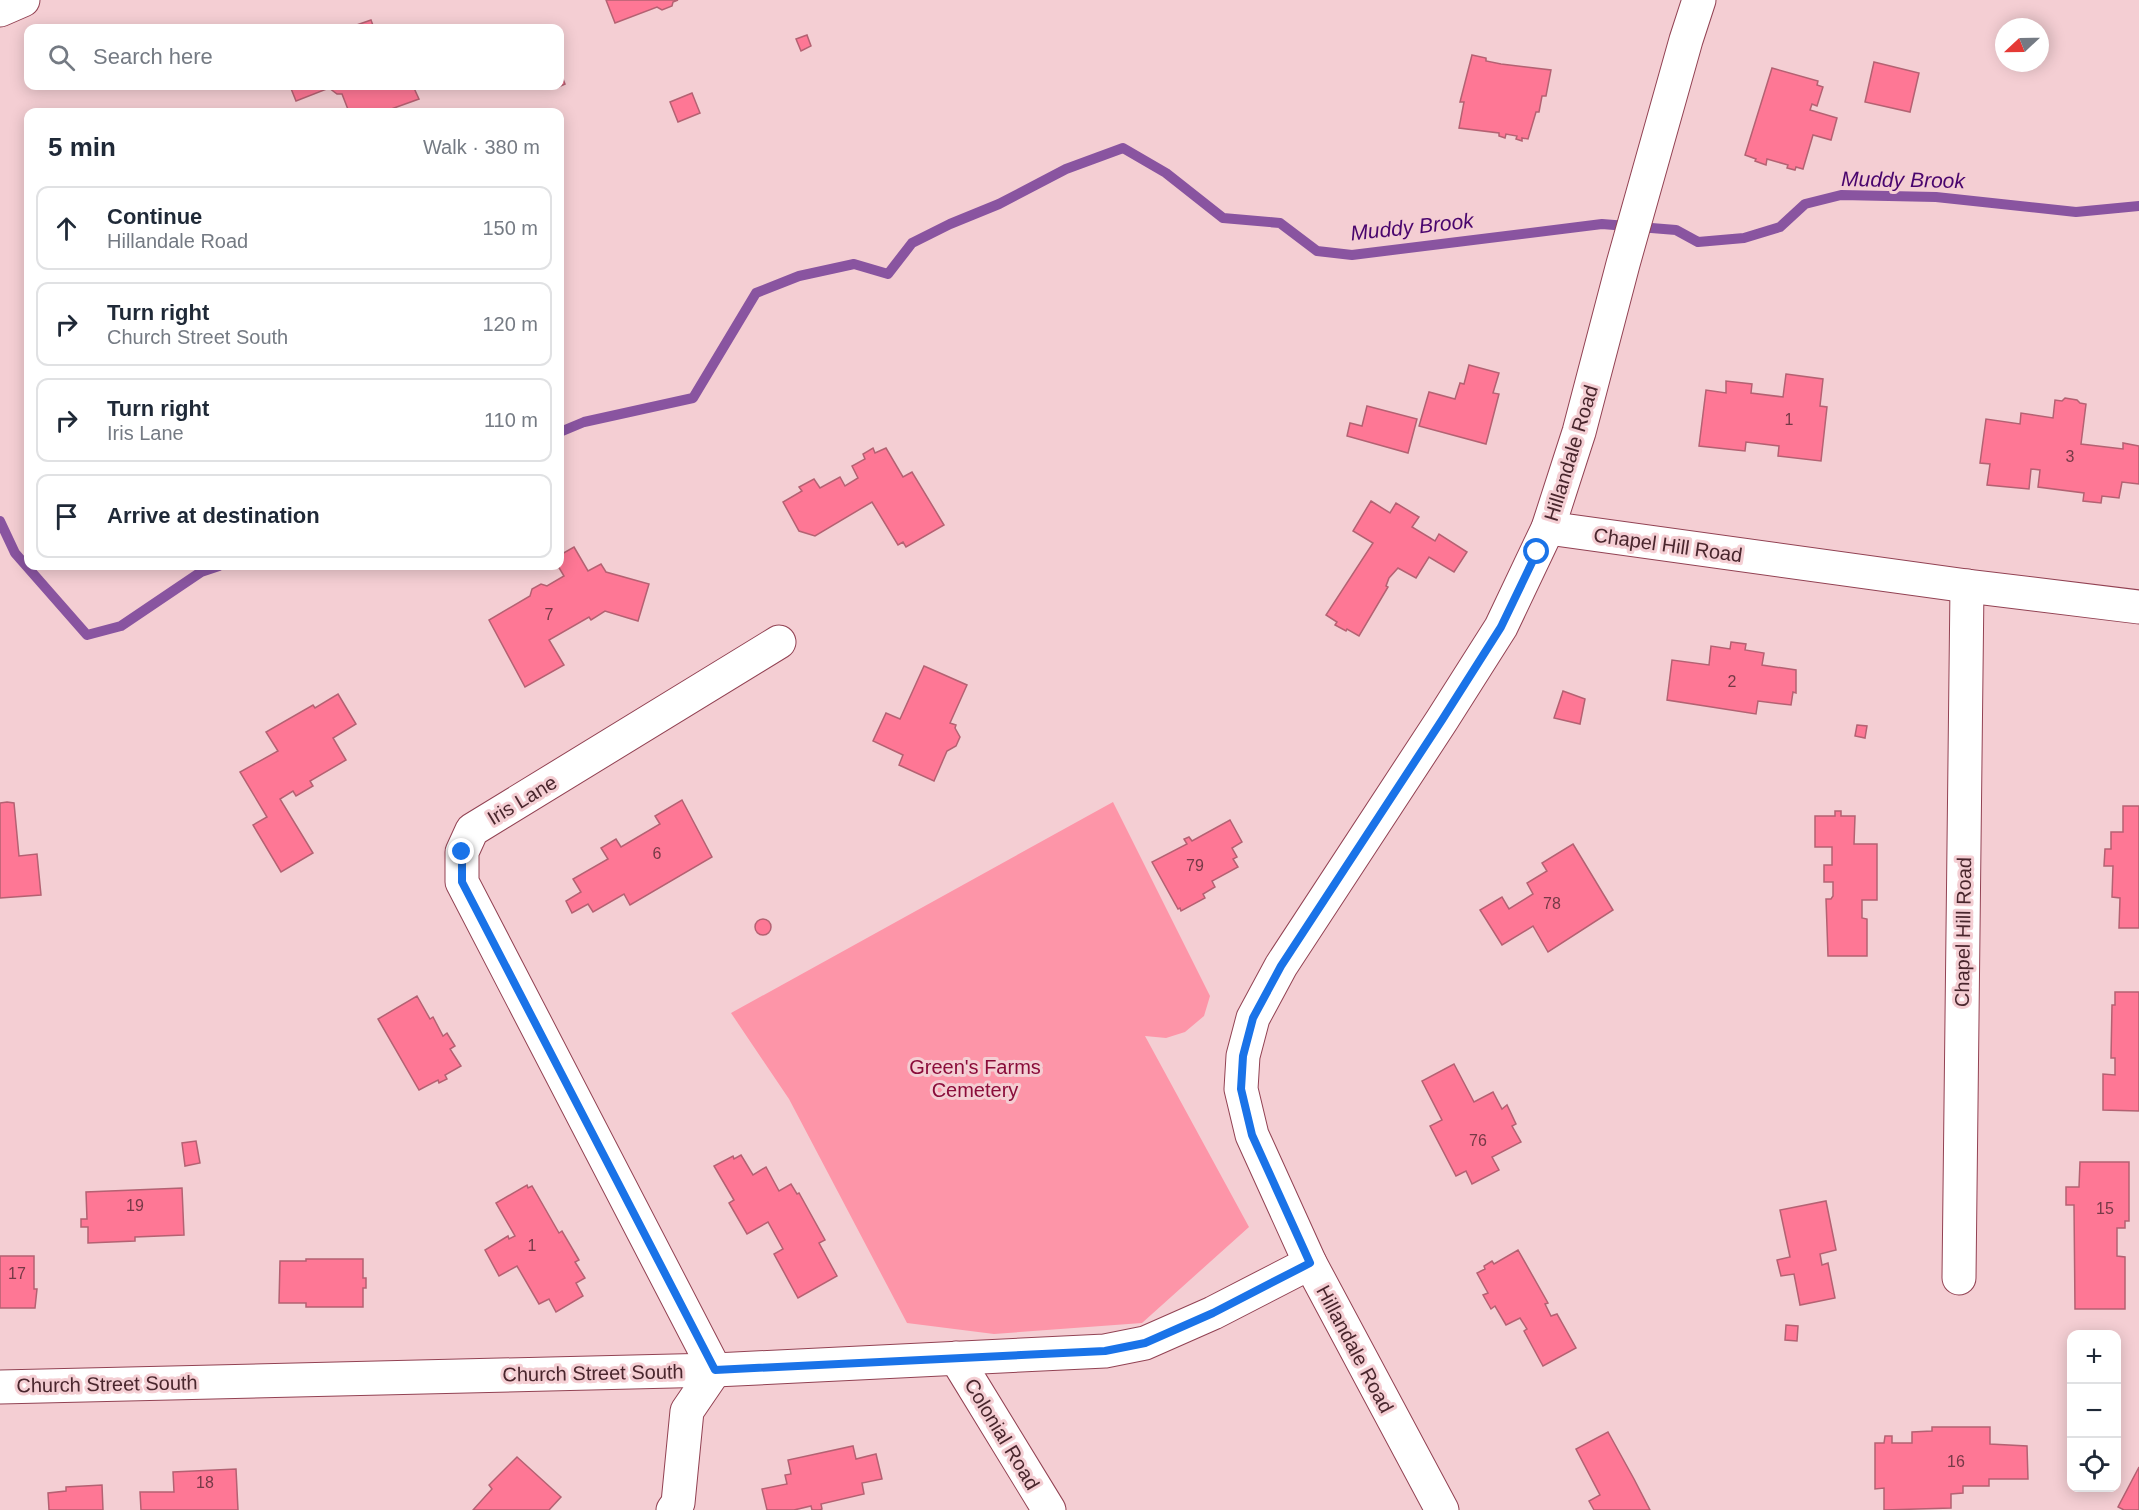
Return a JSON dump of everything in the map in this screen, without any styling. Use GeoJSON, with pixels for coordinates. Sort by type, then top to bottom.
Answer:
{"type":"FeatureCollection","features":[{"type":"Feature","properties":{"kind":"street"},"geometry":{"type":"LineString","coordinates":[[0,9],[23,0]]}},
{"type":"Feature","properties":{"kind":"street","name":"Hillandale Road"},"geometry":{"type":"LineString","coordinates":[[1442,1510],[1310,1263],[1252,1135],[1241,1089],[1243,1056],[1253,1018],[1281,966],[1501,627],[1548,528],[1579,432],[1623,264],[1699,0]]}},
{"type":"Feature","properties":{"kind":"street","name":"Chapel Hill Road"},"geometry":{"type":"LineString","coordinates":[[1548,528],[1967,586],[2139,607]]}},
{"type":"Feature","properties":{"kind":"street","name":"Chapel Hill Road"},"geometry":{"type":"LineString","coordinates":[[1959,1278],[1967,586]]}},
{"type":"Feature","properties":{"kind":"street","name":"Iris Lane"},"geometry":{"type":"LineString","coordinates":[[715,1370],[462,882],[462,852],[472,830],[779,642]]}},
{"type":"Feature","properties":{"kind":"street","name":"Church Street South"},"geometry":{"type":"LineString","coordinates":[[0,1387],[715,1370],[1105,1351],[1145,1343],[1213,1313],[1310,1263]]}},
{"type":"Feature","properties":{"kind":"street","name":"Colonial Road"},"geometry":{"type":"LineString","coordinates":[[956,1358],[1049,1510]]}},
{"type":"Feature","properties":{"kind":"street"},"geometry":{"type":"LineString","coordinates":[[673,1510],[678,1503],[687,1411],[715,1370]]}},
{"type":"Feature","properties":{"kind":"green space","name":"Green's Farms Cemetery"},"geometry":{"type":"Polygon","coordinates":[[[1113,802],[1210,996],[1204,1016],[1185,1032],[1166,1038],[1145,1036],[1249,1227],[1142,1323],[994,1334],[907,1323],[789,1099],[731,1013],[1113,802]]]}},
{"type":"Feature","properties":{"kind":"building"},"geometry":{"type":"Polygon","coordinates":[[[606,0],[678,0],[673,2],[672,6],[662,10],[657,7],[615,23],[606,0]]]}},
{"type":"Feature","properties":{"kind":"building"},"geometry":{"type":"Polygon","coordinates":[[[371,20],[372,24],[360,24],[371,20]]]}},
{"type":"Feature","properties":{"kind":"building"},"geometry":{"type":"Polygon","coordinates":[[[807,35],[811,46],[801,51],[796,39],[807,35]]]}},
{"type":"Feature","properties":{"kind":"building"},"geometry":{"type":"Polygon","coordinates":[[[1472,55],[1501,64],[1551,70],[1546,96],[1542,96],[1539,112],[1536,112],[1528,139],[1522,138],[1522,141],[1516,139],[1517,136],[1506,134],[1505,138],[1499,136],[1499,133],[1459,128],[1464,102],[1460,102],[1472,55]]]}},
{"type":"Feature","properties":{"kind":"building"},"geometry":{"type":"Polygon","coordinates":[[[1874,62],[1919,73],[1910,112],[1865,102],[1874,62]]]}},
{"type":"Feature","properties":{"kind":"building"},"geometry":{"type":"Polygon","coordinates":[[[1772,68],[1818,81],[1817,85],[1823,87],[1817,106],[1812,104],[1810,110],[1837,118],[1831,140],[1813,135],[1803,169],[1787,168],[1788,165],[1767,159],[1766,165],[1745,155],[1772,68]]]}},
{"type":"Feature","properties":{"kind":"building"},"geometry":{"type":"Polygon","coordinates":[[[292,90],[324,90],[296,101],[292,90]]]}},
{"type":"Feature","properties":{"kind":"building"},"geometry":{"type":"Polygon","coordinates":[[[332,90],[415,90],[419,99],[394,108],[347,108],[342,94],[337,94],[332,90]]]}},
{"type":"Feature","properties":{"kind":"building"},"geometry":{"type":"Polygon","coordinates":[[[692,93],[700,113],[678,122],[670,102],[692,93]]]}},
{"type":"Feature","properties":{"kind":"building"},"geometry":{"type":"Polygon","coordinates":[[[1469,365],[1499,373],[1493,393],[1499,394],[1486,444],[1419,426],[1429,392],[1455,399],[1460,383],[1464,384],[1469,365]]]}},
{"type":"Feature","properties":{"kind":"building"},"geometry":{"type":"Polygon","coordinates":[[[1786,374],[1823,379],[1820,406],[1827,407],[1821,461],[1778,456],[1779,446],[1746,442],[1745,451],[1699,446],[1706,390],[1726,393],[1726,381],[1752,384],[1751,393],[1783,397],[1786,374]]]}},
{"type":"Feature","properties":{"kind":"building"},"geometry":{"type":"Polygon","coordinates":[[[2065,398],[2086,404],[2081,444],[2123,449],[2123,443],[2139,446],[2139,484],[2122,482],[2119,498],[2102,496],[2101,503],[2083,501],[2084,493],[2038,487],[2040,470],[2031,469],[2029,489],[1987,485],[1990,464],[1980,463],[1986,419],[2020,424],[2021,413],[2053,418],[2055,400],[2062,401],[2065,398]]]}},
{"type":"Feature","properties":{"kind":"building"},"geometry":{"type":"Polygon","coordinates":[[[1367,406],[1417,419],[1408,453],[1347,436],[1350,423],[1362,426],[1367,406]]]}},
{"type":"Feature","properties":{"kind":"building"},"geometry":{"type":"Polygon","coordinates":[[[873,448],[875,453],[886,448],[903,477],[912,472],[944,525],[906,547],[903,542],[898,545],[872,502],[815,536],[799,531],[783,502],[802,491],[799,487],[814,479],[820,488],[840,477],[845,486],[858,478],[852,466],[865,459],[863,454],[873,448]]]}},
{"type":"Feature","properties":{"kind":"building"},"geometry":{"type":"Polygon","coordinates":[[[1371,501],[1390,513],[1396,503],[1419,517],[1412,527],[1435,541],[1439,534],[1467,552],[1454,572],[1429,557],[1416,578],[1398,568],[1389,578],[1386,586],[1388,587],[1359,636],[1335,625],[1337,622],[1326,615],[1373,543],[1353,531],[1371,501]]]}},
{"type":"Feature","properties":{"kind":"building"},"geometry":{"type":"Polygon","coordinates":[[[574,547],[588,571],[601,564],[606,572],[649,584],[638,621],[605,611],[591,620],[589,617],[549,640],[564,665],[525,687],[489,620],[530,596],[532,589],[541,584],[547,586],[564,576],[560,570],[564,570],[564,553],[574,547]]]}},
{"type":"Feature","properties":{"kind":"building"},"geometry":{"type":"Polygon","coordinates":[[[1731,642],[1746,644],[1745,650],[1764,653],[1762,665],[1796,670],[1796,693],[1793,692],[1791,705],[1758,701],[1756,714],[1667,700],[1672,660],[1709,665],[1711,646],[1730,649],[1731,642]]]}},
{"type":"Feature","properties":{"kind":"building"},"geometry":{"type":"Polygon","coordinates":[[[924,666],[967,685],[950,723],[956,725],[955,728],[960,737],[956,746],[947,751],[934,781],[899,765],[903,755],[873,741],[886,713],[900,719],[924,666]]]}},
{"type":"Feature","properties":{"kind":"building"},"geometry":{"type":"Polygon","coordinates":[[[1563,691],[1585,699],[1580,724],[1554,718],[1563,691]]]}},
{"type":"Feature","properties":{"kind":"building"},"geometry":{"type":"Polygon","coordinates":[[[338,694],[356,724],[333,738],[346,760],[310,781],[313,786],[296,796],[293,791],[280,799],[313,853],[281,872],[253,825],[267,817],[240,772],[278,751],[266,732],[313,705],[315,708],[338,694]]]}},
{"type":"Feature","properties":{"kind":"building"},"geometry":{"type":"Polygon","coordinates":[[[1857,725],[1867,726],[1865,738],[1855,736],[1857,725]]]}},
{"type":"Feature","properties":{"kind":"building"},"geometry":{"type":"Polygon","coordinates":[[[682,800],[712,857],[630,905],[624,894],[593,912],[588,904],[572,913],[566,901],[581,892],[573,879],[608,859],[601,848],[616,839],[621,847],[660,824],[655,816],[682,800]]]}},
{"type":"Feature","properties":{"kind":"building"},"geometry":{"type":"Polygon","coordinates":[[[0,803],[14,803],[19,856],[37,854],[41,895],[0,898],[0,803]]]}},
{"type":"Feature","properties":{"kind":"building"},"geometry":{"type":"Polygon","coordinates":[[[2123,806],[2139,806],[2139,928],[2119,928],[2120,898],[2112,897],[2113,866],[2104,866],[2105,849],[2111,849],[2111,832],[2123,832],[2123,806]]]}},
{"type":"Feature","properties":{"kind":"building"},"geometry":{"type":"Polygon","coordinates":[[[1835,811],[1841,811],[1841,816],[1855,816],[1854,844],[1877,844],[1877,900],[1862,900],[1862,918],[1867,919],[1867,956],[1828,956],[1826,899],[1831,899],[1833,896],[1833,882],[1824,882],[1824,865],[1832,865],[1832,847],[1815,847],[1815,816],[1835,816],[1835,811]]]}},
{"type":"Feature","properties":{"kind":"building"},"geometry":{"type":"Polygon","coordinates":[[[1230,820],[1242,842],[1232,848],[1237,857],[1233,859],[1238,867],[1212,881],[1215,887],[1203,894],[1205,898],[1181,911],[1152,862],[1187,844],[1184,839],[1189,837],[1192,841],[1230,820]]]}},
{"type":"Feature","properties":{"kind":"building"},"geometry":{"type":"Polygon","coordinates":[[[1573,844],[1613,910],[1548,952],[1533,926],[1502,945],[1480,910],[1502,897],[1509,909],[1533,894],[1527,883],[1547,871],[1542,863],[1573,844]]]}},
{"type":"Feature","properties":{"kind":"building"},"geometry":{"type":"Polygon","coordinates":[[[763,919],[769,921],[771,927],[769,933],[763,935],[757,933],[755,927],[757,921],[763,919]]]}},
{"type":"Feature","properties":{"kind":"building"},"geometry":{"type":"Polygon","coordinates":[[[2115,992],[2139,992],[2139,1111],[2103,1110],[2103,1074],[2115,1075],[2115,1058],[2111,1058],[2112,1005],[2115,1005],[2115,992]]]}},
{"type":"Feature","properties":{"kind":"building"},"geometry":{"type":"Polygon","coordinates":[[[417,996],[430,1019],[433,1017],[443,1036],[447,1033],[455,1046],[450,1049],[461,1066],[445,1075],[447,1079],[439,1083],[438,1080],[419,1090],[378,1019],[417,996]]]}},
{"type":"Feature","properties":{"kind":"building"},"geometry":{"type":"Polygon","coordinates":[[[1454,1064],[1474,1102],[1493,1092],[1502,1109],[1507,1105],[1516,1124],[1512,1126],[1521,1142],[1492,1157],[1499,1170],[1472,1184],[1466,1171],[1456,1176],[1430,1126],[1442,1120],[1422,1081],[1454,1064]]]}},
{"type":"Feature","properties":{"kind":"building"},"geometry":{"type":"Polygon","coordinates":[[[196,1141],[200,1163],[185,1166],[182,1143],[196,1141]]]}},
{"type":"Feature","properties":{"kind":"building"},"geometry":{"type":"Polygon","coordinates":[[[741,1155],[753,1175],[766,1167],[779,1191],[791,1184],[797,1194],[799,1193],[825,1240],[819,1243],[837,1276],[798,1298],[774,1254],[783,1249],[768,1222],[747,1234],[729,1203],[734,1200],[714,1166],[733,1156],[734,1159],[741,1155]]]}},
{"type":"Feature","properties":{"kind":"building"},"geometry":{"type":"Polygon","coordinates":[[[2080,1162],[2129,1162],[2129,1221],[2125,1221],[2125,1228],[2117,1228],[2117,1256],[2125,1257],[2125,1309],[2075,1309],[2074,1205],[2066,1205],[2066,1187],[2079,1187],[2080,1162]]]}},
{"type":"Feature","properties":{"kind":"building"},"geometry":{"type":"Polygon","coordinates":[[[527,1185],[528,1188],[532,1186],[559,1233],[562,1231],[579,1260],[575,1262],[585,1278],[576,1283],[583,1296],[556,1312],[549,1299],[539,1304],[517,1266],[499,1276],[485,1250],[508,1236],[509,1239],[515,1236],[496,1203],[527,1185]]]}},
{"type":"Feature","properties":{"kind":"building"},"geometry":{"type":"Polygon","coordinates":[[[182,1188],[184,1235],[135,1237],[135,1241],[88,1243],[88,1227],[81,1227],[81,1219],[87,1219],[86,1192],[182,1188]]]}},
{"type":"Feature","properties":{"kind":"building"},"geometry":{"type":"Polygon","coordinates":[[[1826,1201],[1836,1250],[1820,1254],[1822,1265],[1828,1263],[1835,1298],[1800,1305],[1794,1274],[1781,1276],[1777,1260],[1790,1257],[1780,1210],[1826,1201]]]}},
{"type":"Feature","properties":{"kind":"building"},"geometry":{"type":"Polygon","coordinates":[[[1518,1250],[1548,1303],[1545,1304],[1551,1316],[1557,1314],[1576,1348],[1543,1366],[1524,1331],[1527,1329],[1520,1318],[1506,1325],[1495,1306],[1491,1309],[1483,1295],[1488,1293],[1477,1273],[1485,1269],[1484,1266],[1492,1261],[1494,1264],[1518,1250]]]}},
{"type":"Feature","properties":{"kind":"building"},"geometry":{"type":"Polygon","coordinates":[[[0,1256],[34,1256],[34,1289],[37,1289],[35,1308],[0,1308],[0,1256]]]}},
{"type":"Feature","properties":{"kind":"building"},"geometry":{"type":"Polygon","coordinates":[[[306,1259],[363,1259],[363,1278],[366,1278],[366,1288],[363,1288],[363,1307],[306,1307],[306,1303],[279,1303],[280,1261],[306,1261],[306,1259]]]}},
{"type":"Feature","properties":{"kind":"building"},"geometry":{"type":"Polygon","coordinates":[[[1786,1325],[1798,1326],[1797,1341],[1785,1340],[1786,1325]]]}},
{"type":"Feature","properties":{"kind":"building"},"geometry":{"type":"Polygon","coordinates":[[[1932,1427],[1990,1427],[1990,1444],[2027,1446],[2028,1479],[1989,1479],[1989,1486],[1963,1486],[1963,1493],[1951,1494],[1951,1508],[1884,1510],[1884,1488],[1875,1489],[1875,1443],[1884,1443],[1885,1436],[1892,1436],[1892,1443],[1912,1443],[1912,1432],[1932,1431],[1932,1427]]]}},
{"type":"Feature","properties":{"kind":"building"},"geometry":{"type":"Polygon","coordinates":[[[1608,1432],[1650,1510],[1594,1510],[1589,1501],[1600,1495],[1576,1449],[1608,1432]]]}},
{"type":"Feature","properties":{"kind":"building"},"geometry":{"type":"Polygon","coordinates":[[[853,1446],[856,1459],[876,1454],[882,1479],[862,1483],[864,1494],[821,1504],[822,1509],[820,1510],[812,1510],[811,1506],[794,1510],[767,1510],[762,1489],[787,1484],[785,1475],[791,1474],[788,1460],[853,1446]]]}},
{"type":"Feature","properties":{"kind":"building"},"geometry":{"type":"Polygon","coordinates":[[[517,1457],[561,1497],[549,1510],[473,1510],[492,1489],[489,1485],[517,1457]]]}},
{"type":"Feature","properties":{"kind":"building"},"geometry":{"type":"Polygon","coordinates":[[[2139,1467],[2139,1510],[2124,1510],[2118,1507],[2139,1467]]]}},
{"type":"Feature","properties":{"kind":"building"},"geometry":{"type":"Polygon","coordinates":[[[236,1469],[238,1510],[141,1510],[140,1492],[174,1492],[173,1472],[236,1469]]]}},
{"type":"Feature","properties":{"kind":"building"},"geometry":{"type":"Polygon","coordinates":[[[102,1485],[103,1510],[49,1510],[48,1493],[66,1491],[66,1487],[102,1485]]]}},
{"type":"Feature","properties":{"kind":"waterway","name":"Muddy Brook"},"geometry":{"type":"LineString","coordinates":[[564,430],[584,422],[693,398],[756,293],[799,276],[854,264],[888,274],[912,243],[999,204],[1066,169],[1123,148],[1166,173],[1223,218],[1280,223],[1317,251],[1352,255],[1602,224],[1676,230],[1698,242],[1744,238],[1780,227],[1805,204],[1841,195],[1936,197],[2076,212],[2139,206]]}},
{"type":"Feature","properties":{"kind":"waterway","name":"Muddy Brook"},"geometry":{"type":"LineString","coordinates":[[0,521],[15,553],[24,563]]}},
{"type":"Feature","properties":{"kind":"waterway","name":"Muddy Brook"},"geometry":{"type":"LineString","coordinates":[[30,570],[87,635],[121,626],[207,570]]}},
{"type":"Feature","properties":{"kind":"route"},"geometry":{"type":"LineString","coordinates":[[462,852],[462,882],[715,1370],[1105,1351],[1145,1343],[1213,1313],[1310,1263],[1252,1135],[1241,1089],[1243,1056],[1253,1018],[1281,966],[1501,627],[1537,552]]}}]}
